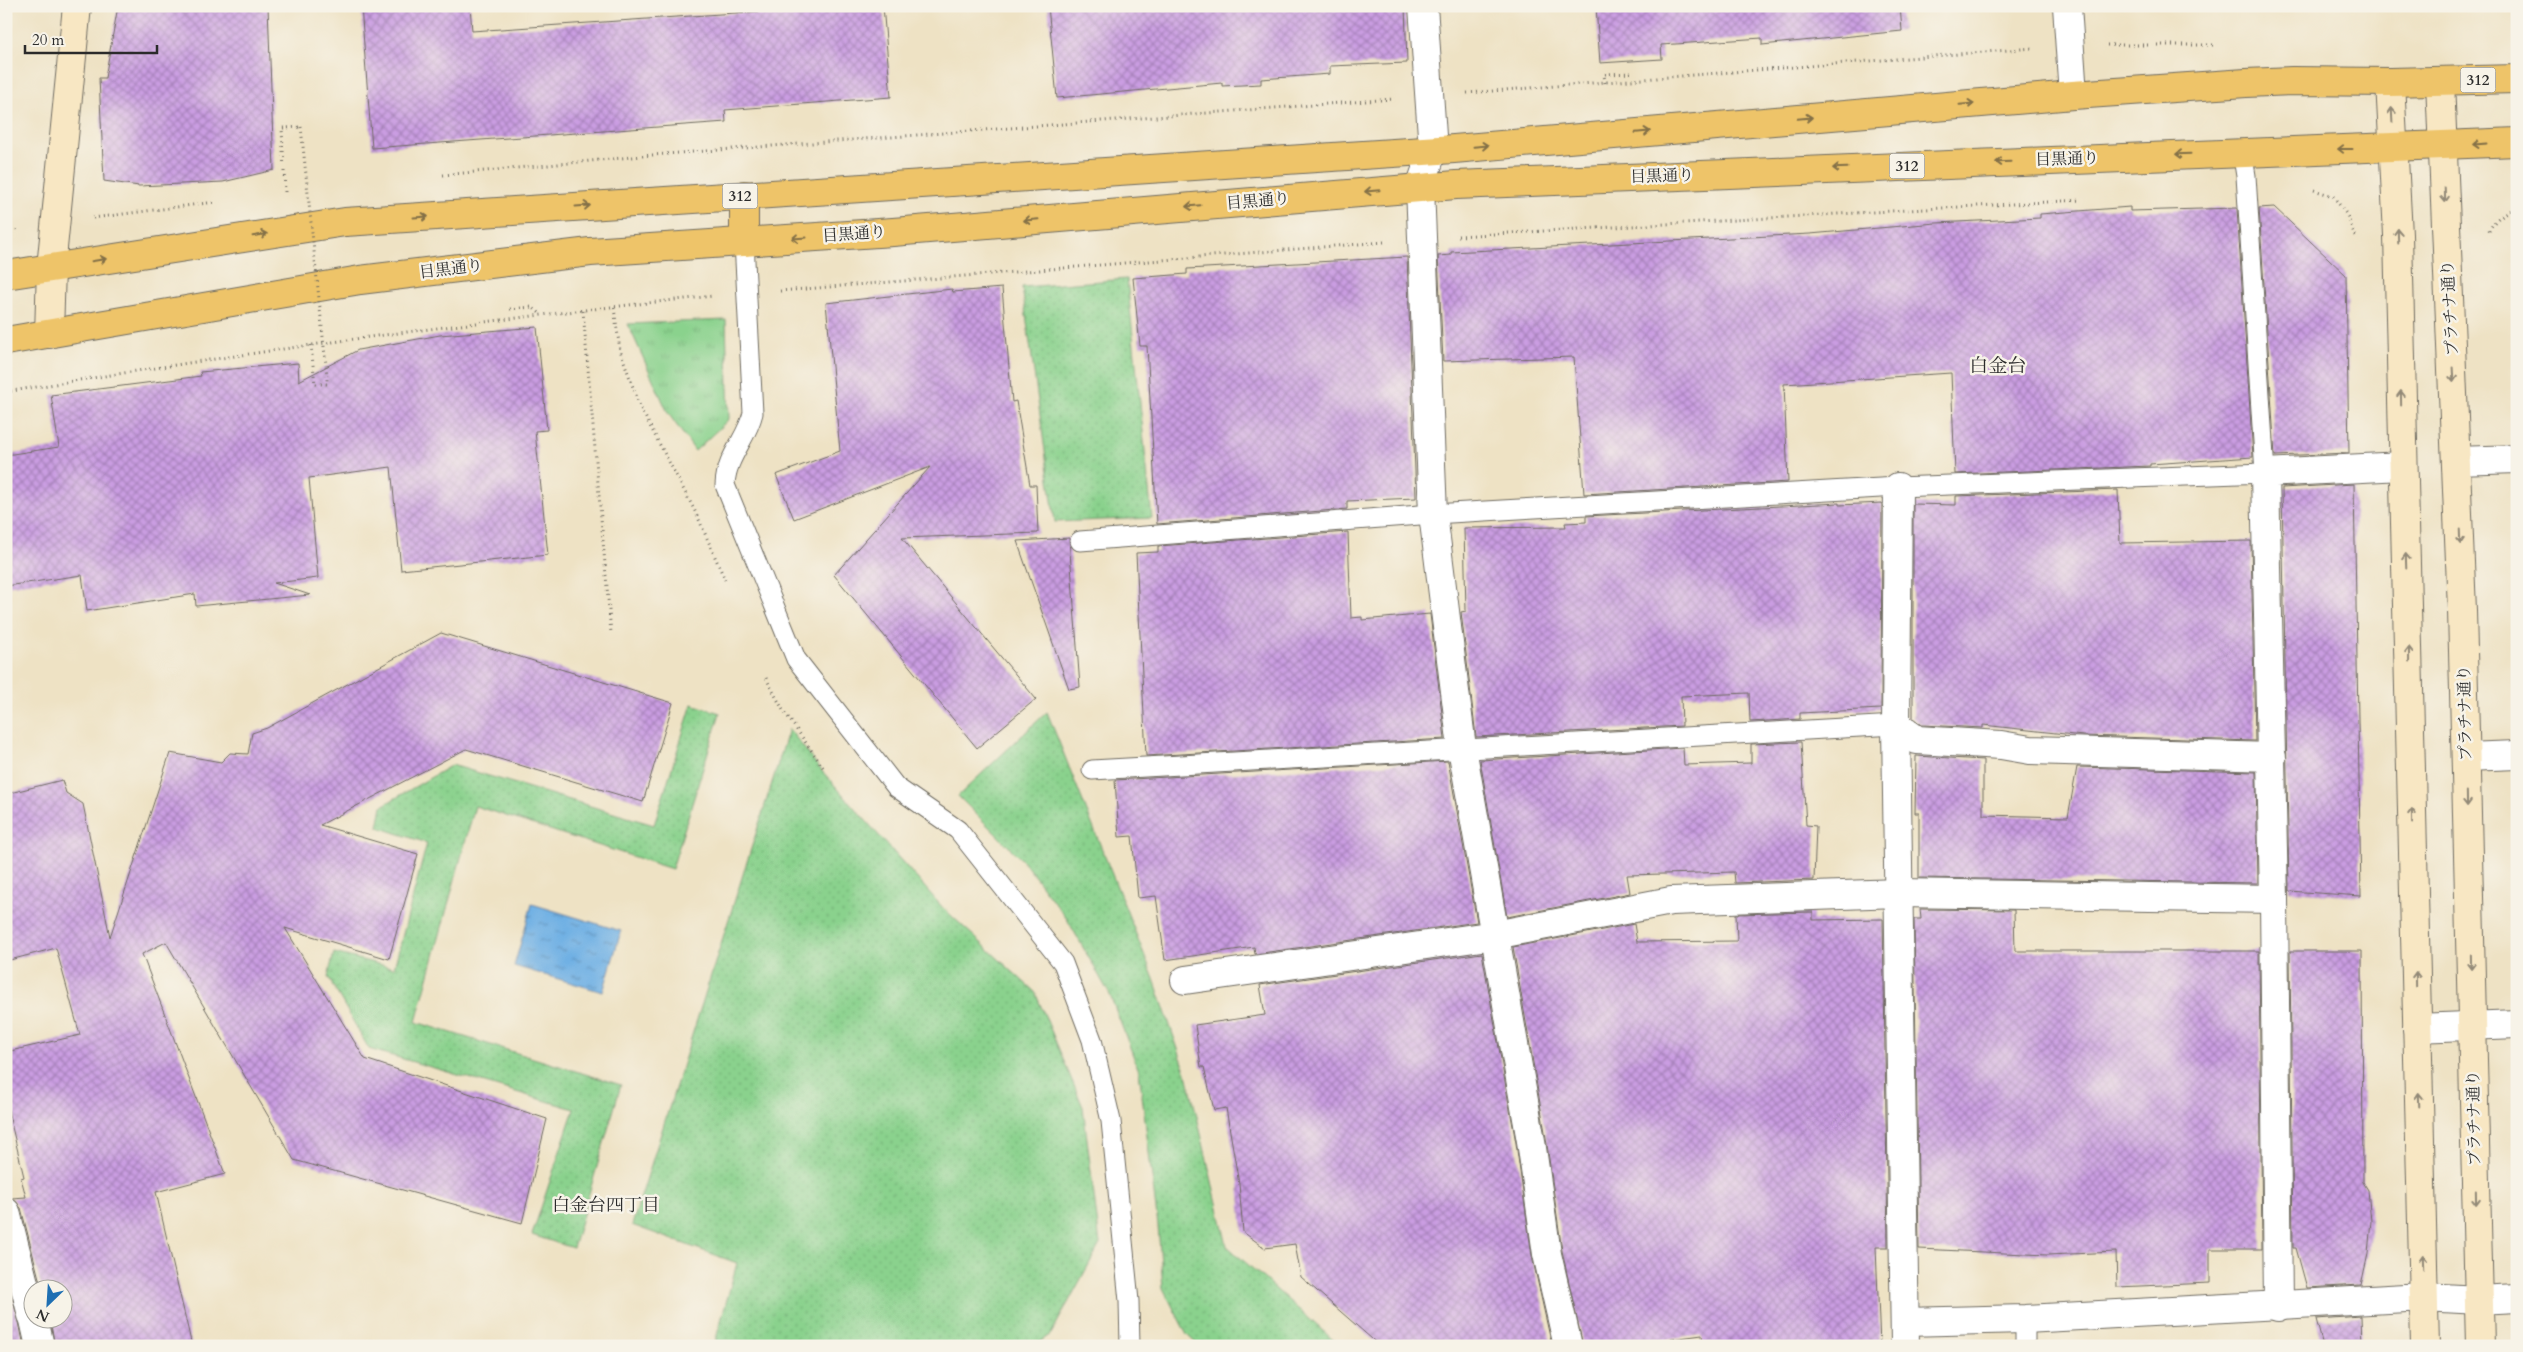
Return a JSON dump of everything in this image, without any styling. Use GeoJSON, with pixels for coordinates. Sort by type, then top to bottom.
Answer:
{"type":"FeatureCollection","features":[{"type":"Feature","properties":{"kind":"main road"},"geometry":{"type":"LineString","coordinates":[[50,334],[51,268],[77,6]]}},
{"type":"Feature","properties":{"kind":"main road","name":"312"},"geometry":{"type":"LineString","coordinates":[[6,275],[345,222],[1433,150],[2073,95],[2292,81],[2390,82],[2517,79]]}},
{"type":"Feature","properties":{"kind":"main road","name":"プラチナ通り"},"geometry":{"type":"LineString","coordinates":[[2440,81],[2457,461],[2480,1346]]}},
{"type":"Feature","properties":{"kind":"main road"},"geometry":{"type":"LineString","coordinates":[[2390,82],[2394,148],[2425,1346]]}},
{"type":"Feature","properties":{"kind":"main road","name":"目黒通り"},"geometry":{"type":"LineString","coordinates":[[6,341],[360,280],[590,252],[903,231],[1420,187],[2242,151],[2394,148],[2517,142]]}},
{"type":"Feature","properties":{"kind":"main road"},"geometry":{"type":"LineString","coordinates":[[744,195],[744,242]]}},
{"type":"Feature","properties":{"kind":"street"},"geometry":{"type":"LineString","coordinates":[[1423,6],[1433,150],[1420,187],[1432,514],[1462,748],[1495,934],[1547,1254],[1568,1346]]}},
{"type":"Feature","properties":{"kind":"street"},"geometry":{"type":"LineString","coordinates":[[2067,6],[2073,95]]}},
{"type":"Feature","properties":{"kind":"street"},"geometry":{"type":"LineString","coordinates":[[2457,461],[2517,459]]}},
{"type":"Feature","properties":{"kind":"street"},"geometry":{"type":"LineString","coordinates":[[2278,1307],[2272,757],[2266,473],[2402,466]]}},
{"type":"Feature","properties":{"kind":"street"},"geometry":{"type":"LineString","coordinates":[[1898,487],[1896,725],[1905,1334],[2025,1333],[2278,1307],[2424,1297],[2479,1300],[2517,1298]]}},
{"type":"Feature","properties":{"kind":"street"},"geometry":{"type":"LineString","coordinates":[[1896,725],[1917,740],[2001,745],[2030,750],[2272,757]]}},
{"type":"Feature","properties":{"kind":"street"},"geometry":{"type":"LineString","coordinates":[[2466,757],[2517,756]]}},
{"type":"Feature","properties":{"kind":"street"},"geometry":{"type":"LineString","coordinates":[[1185,980],[1495,934],[1671,901],[1898,893],[2274,900]]}},
{"type":"Feature","properties":{"kind":"street"},"geometry":{"type":"LineString","coordinates":[[2417,1028],[2517,1024]]}},
{"type":"Feature","properties":{"kind":"street"},"geometry":{"type":"LineString","coordinates":[[6,1212],[23,1280]]}},
{"type":"Feature","properties":{"kind":"street"},"geometry":{"type":"LineString","coordinates":[[36,1330],[40,1346]]}},
{"type":"Feature","properties":{"kind":"lane"},"geometry":{"type":"LineString","coordinates":[[1080,541],[1432,514],[1898,487],[2266,473],[2246,176],[2242,151]]}},
{"type":"Feature","properties":{"kind":"lane"},"geometry":{"type":"LineString","coordinates":[[744,242],[753,413],[750,425],[725,473],[725,485],[796,659],[896,786],[958,830],[1063,963],[1092,1040],[1111,1121],[1129,1301],[1130,1346]]}},
{"type":"Feature","properties":{"kind":"lane"},"geometry":{"type":"LineString","coordinates":[[1092,770],[1896,725]]}},
{"type":"Feature","properties":{"kind":"path"},"geometry":{"type":"LineString","coordinates":[[440,176],[653,155],[1605,83],[2069,45],[2218,45]]}},
{"type":"Feature","properties":{"kind":"path"},"geometry":{"type":"LineString","coordinates":[[1605,83],[1604,74],[1634,73]]}},
{"type":"Feature","properties":{"kind":"path"},"geometry":{"type":"LineString","coordinates":[[285,192],[282,128],[302,127],[328,384],[315,384],[311,345]]}},
{"type":"Feature","properties":{"kind":"path"},"geometry":{"type":"LineString","coordinates":[[304,190],[314,189]]}},
{"type":"Feature","properties":{"kind":"path"},"geometry":{"type":"LineString","coordinates":[[2313,189],[2333,196],[2347,215],[2355,236]]}},
{"type":"Feature","properties":{"kind":"path"},"geometry":{"type":"LineString","coordinates":[[275,193],[295,191]]}},
{"type":"Feature","properties":{"kind":"path"},"geometry":{"type":"LineString","coordinates":[[1422,239],[2089,199]]}},
{"type":"Feature","properties":{"kind":"path"},"geometry":{"type":"LineString","coordinates":[[6,232],[218,201]]}},
{"type":"Feature","properties":{"kind":"path"},"geometry":{"type":"LineString","coordinates":[[2489,231],[2494,221],[2506,212],[2517,208]]}},
{"type":"Feature","properties":{"kind":"path"},"geometry":{"type":"LineString","coordinates":[[510,309],[532,307],[543,316]]}},
{"type":"Feature","properties":{"kind":"path"},"geometry":{"type":"LineString","coordinates":[[614,308],[620,350],[640,407],[697,515],[728,586]]}},
{"type":"Feature","properties":{"kind":"path"},"geometry":{"type":"LineString","coordinates":[[583,311],[611,632]]}},
{"type":"Feature","properties":{"kind":"path"},"geometry":{"type":"LineString","coordinates":[[763,672],[784,710],[826,770]]}},
{"type":"Feature","properties":{"kind":"green space"},"geometry":{"type":"Polygon","coordinates":[[[1127,279],[1152,518],[1055,522],[1022,287],[1127,279]]]}},
{"type":"Feature","properties":{"kind":"green space"},"geometry":{"type":"Polygon","coordinates":[[[726,320],[729,419],[695,451],[668,413],[628,324],[726,320]]]}},
{"type":"Feature","properties":{"kind":"green space"},"geometry":{"type":"Polygon","coordinates":[[[692,704],[720,713],[672,869],[475,806],[416,1022],[621,1085],[573,1248],[532,1235],[574,1109],[369,1049],[328,977],[334,953],[394,968],[427,843],[378,827],[382,806],[452,765],[654,825],[692,704]]]}},
{"type":"Feature","properties":{"kind":"green space"},"geometry":{"type":"Polygon","coordinates":[[[1047,712],[1154,979],[1188,1078],[1227,1246],[1340,1346],[1199,1346],[1187,1335],[1163,1288],[1158,1226],[1139,1071],[1110,995],[1067,919],[1023,861],[958,796],[1047,712]]]}},
{"type":"Feature","properties":{"kind":"green space"},"geometry":{"type":"Polygon","coordinates":[[[789,729],[822,771],[943,908],[1035,992],[1083,1107],[1100,1244],[1051,1334],[1034,1346],[714,1346],[737,1263],[632,1225],[789,729]]]}},
{"type":"Feature","properties":{"kind":"water"},"geometry":{"type":"Polygon","coordinates":[[[532,904],[621,931],[603,992],[514,966],[532,904]]]}},
{"type":"Feature","properties":{"kind":"building"},"geometry":{"type":"Polygon","coordinates":[[[118,6],[268,6],[274,170],[223,182],[139,186],[104,181],[99,78],[105,78],[118,6]]]}},
{"type":"Feature","properties":{"kind":"building"},"geometry":{"type":"Polygon","coordinates":[[[361,6],[470,6],[472,31],[764,11],[764,6],[883,6],[891,97],[725,110],[726,122],[372,148],[361,6]]]}},
{"type":"Feature","properties":{"kind":"building"},"geometry":{"type":"Polygon","coordinates":[[[1048,6],[1405,6],[1407,63],[1330,66],[1330,74],[1261,79],[1261,84],[1222,86],[1222,83],[1057,98],[1048,6]]]}},
{"type":"Feature","properties":{"kind":"building"},"geometry":{"type":"Polygon","coordinates":[[[1596,6],[1900,6],[1902,31],[1762,45],[1762,38],[1661,45],[1662,59],[1600,63],[1596,6]]]}},
{"type":"Feature","properties":{"kind":"building"},"geometry":{"type":"Polygon","coordinates":[[[2130,207],[2130,211],[2237,208],[2253,457],[2150,464],[2150,466],[1955,474],[1951,373],[1784,384],[1788,482],[1584,494],[1574,357],[1443,361],[1438,256],[1451,255],[1451,252],[1810,234],[1936,223],[2040,218],[2040,214],[2130,207]]]}},
{"type":"Feature","properties":{"kind":"building"},"geometry":{"type":"Polygon","coordinates":[[[2274,207],[2346,275],[2349,453],[2275,456],[2259,208],[2274,207]]]}},
{"type":"Feature","properties":{"kind":"building"},"geometry":{"type":"Polygon","coordinates":[[[1407,257],[1416,498],[1347,501],[1347,509],[1157,524],[1147,346],[1140,346],[1133,278],[1187,274],[1187,269],[1407,257]]]}},
{"type":"Feature","properties":{"kind":"building"},"geometry":{"type":"Polygon","coordinates":[[[1002,288],[1012,402],[1016,401],[1030,485],[1036,485],[1038,533],[902,538],[1036,699],[977,748],[834,575],[930,467],[794,519],[776,475],[840,451],[826,303],[952,289],[953,292],[1002,288]]]}},
{"type":"Feature","properties":{"kind":"building"},"geometry":{"type":"Polygon","coordinates":[[[537,327],[547,430],[535,431],[548,555],[401,570],[391,467],[309,478],[318,578],[274,583],[310,595],[196,606],[195,594],[87,611],[82,575],[6,586],[6,455],[59,447],[51,395],[201,376],[200,372],[298,363],[299,381],[358,350],[440,335],[537,327]]]}},
{"type":"Feature","properties":{"kind":"building"},"geometry":{"type":"Polygon","coordinates":[[[2354,484],[2361,896],[2289,891],[2282,488],[2354,484]]]}},
{"type":"Feature","properties":{"kind":"building"},"geometry":{"type":"Polygon","coordinates":[[[2118,490],[2120,543],[2251,541],[2255,741],[2083,736],[1983,725],[1983,728],[1922,725],[1913,718],[1913,504],[1956,505],[1956,496],[2118,490]]]}},
{"type":"Feature","properties":{"kind":"building"},"geometry":{"type":"Polygon","coordinates":[[[1839,503],[1839,505],[1882,503],[1881,709],[1800,713],[1800,719],[1750,722],[1749,693],[1681,696],[1682,726],[1476,737],[1461,612],[1466,611],[1464,528],[1566,527],[1565,523],[1586,522],[1586,516],[1839,503]]]}},
{"type":"Feature","properties":{"kind":"building"},"geometry":{"type":"Polygon","coordinates":[[[1348,532],[1351,618],[1362,617],[1362,620],[1430,614],[1445,739],[1146,756],[1136,553],[1158,552],[1158,546],[1348,532]]]}},
{"type":"Feature","properties":{"kind":"building"},"geometry":{"type":"Polygon","coordinates":[[[1069,538],[1080,687],[1069,689],[1017,541],[1069,538]]]}},
{"type":"Feature","properties":{"kind":"building"},"geometry":{"type":"Polygon","coordinates":[[[441,633],[673,703],[643,802],[466,749],[320,825],[418,854],[389,959],[285,928],[365,1059],[547,1119],[522,1223],[294,1160],[166,942],[142,954],[225,1174],[156,1192],[192,1346],[55,1346],[52,1330],[72,1330],[72,1280],[39,1280],[21,1208],[12,1198],[26,1197],[21,1178],[24,1177],[6,1102],[6,1052],[80,1035],[56,948],[6,961],[6,794],[62,780],[66,793],[83,804],[110,937],[170,753],[221,762],[230,753],[248,754],[252,733],[267,728],[441,633]]]}},
{"type":"Feature","properties":{"kind":"building"},"geometry":{"type":"Polygon","coordinates":[[[1801,742],[1806,825],[1816,826],[1814,880],[1735,883],[1734,872],[1627,875],[1630,893],[1507,917],[1480,760],[1683,748],[1684,765],[1751,763],[1751,744],[1801,742]]]}},
{"type":"Feature","properties":{"kind":"building"},"geometry":{"type":"Polygon","coordinates":[[[1916,756],[1983,760],[1983,815],[2068,817],[2077,767],[2256,772],[2258,883],[1919,878],[1919,813],[1915,813],[1916,756]]]}},
{"type":"Feature","properties":{"kind":"building"},"geometry":{"type":"Polygon","coordinates":[[[1448,761],[1477,922],[1255,954],[1254,947],[1165,960],[1156,896],[1138,898],[1132,836],[1119,837],[1115,780],[1448,761]]]}},
{"type":"Feature","properties":{"kind":"building"},"geometry":{"type":"Polygon","coordinates":[[[1920,909],[2014,910],[2015,951],[2259,951],[2262,1249],[2210,1249],[2210,1283],[2117,1287],[2116,1252],[2047,1255],[1919,1249],[1914,919],[1921,919],[1920,909]]]}},
{"type":"Feature","properties":{"kind":"building"},"geometry":{"type":"Polygon","coordinates":[[[1813,912],[1813,920],[1883,919],[1888,1247],[1876,1247],[1880,1346],[1703,1346],[1702,1335],[1621,1346],[1583,1346],[1562,1251],[1546,1138],[1513,947],[1634,924],[1637,942],[1737,941],[1736,914],[1813,912]]]}},
{"type":"Feature","properties":{"kind":"building"},"geometry":{"type":"Polygon","coordinates":[[[2290,951],[2362,951],[2363,1182],[2368,1190],[2371,1221],[2368,1254],[2361,1285],[2307,1288],[2296,1248],[2293,1248],[2290,951]]]}},
{"type":"Feature","properties":{"kind":"building"},"geometry":{"type":"Polygon","coordinates":[[[1482,953],[1516,1143],[1532,1256],[1552,1346],[1380,1346],[1301,1277],[1295,1244],[1265,1248],[1243,1232],[1239,1184],[1226,1108],[1214,1110],[1204,1067],[1201,1067],[1195,1025],[1265,1015],[1260,985],[1482,953]]]}},
{"type":"Feature","properties":{"kind":"building"},"geometry":{"type":"Polygon","coordinates":[[[6,1277],[19,1322],[24,1346],[6,1346],[6,1277]]]}},
{"type":"Feature","properties":{"kind":"building"},"geometry":{"type":"Polygon","coordinates":[[[2361,1316],[2362,1346],[2323,1346],[2316,1319],[2361,1316]]]}},
{"type":"Feature","properties":{"kind":"district","name":"白金台"},"geometry":{"type":"Point","coordinates":[1998,366]}},
{"type":"Feature","properties":{"kind":"district","name":"白金台四丁目"},"geometry":{"type":"Point","coordinates":[606,1205]}}]}
